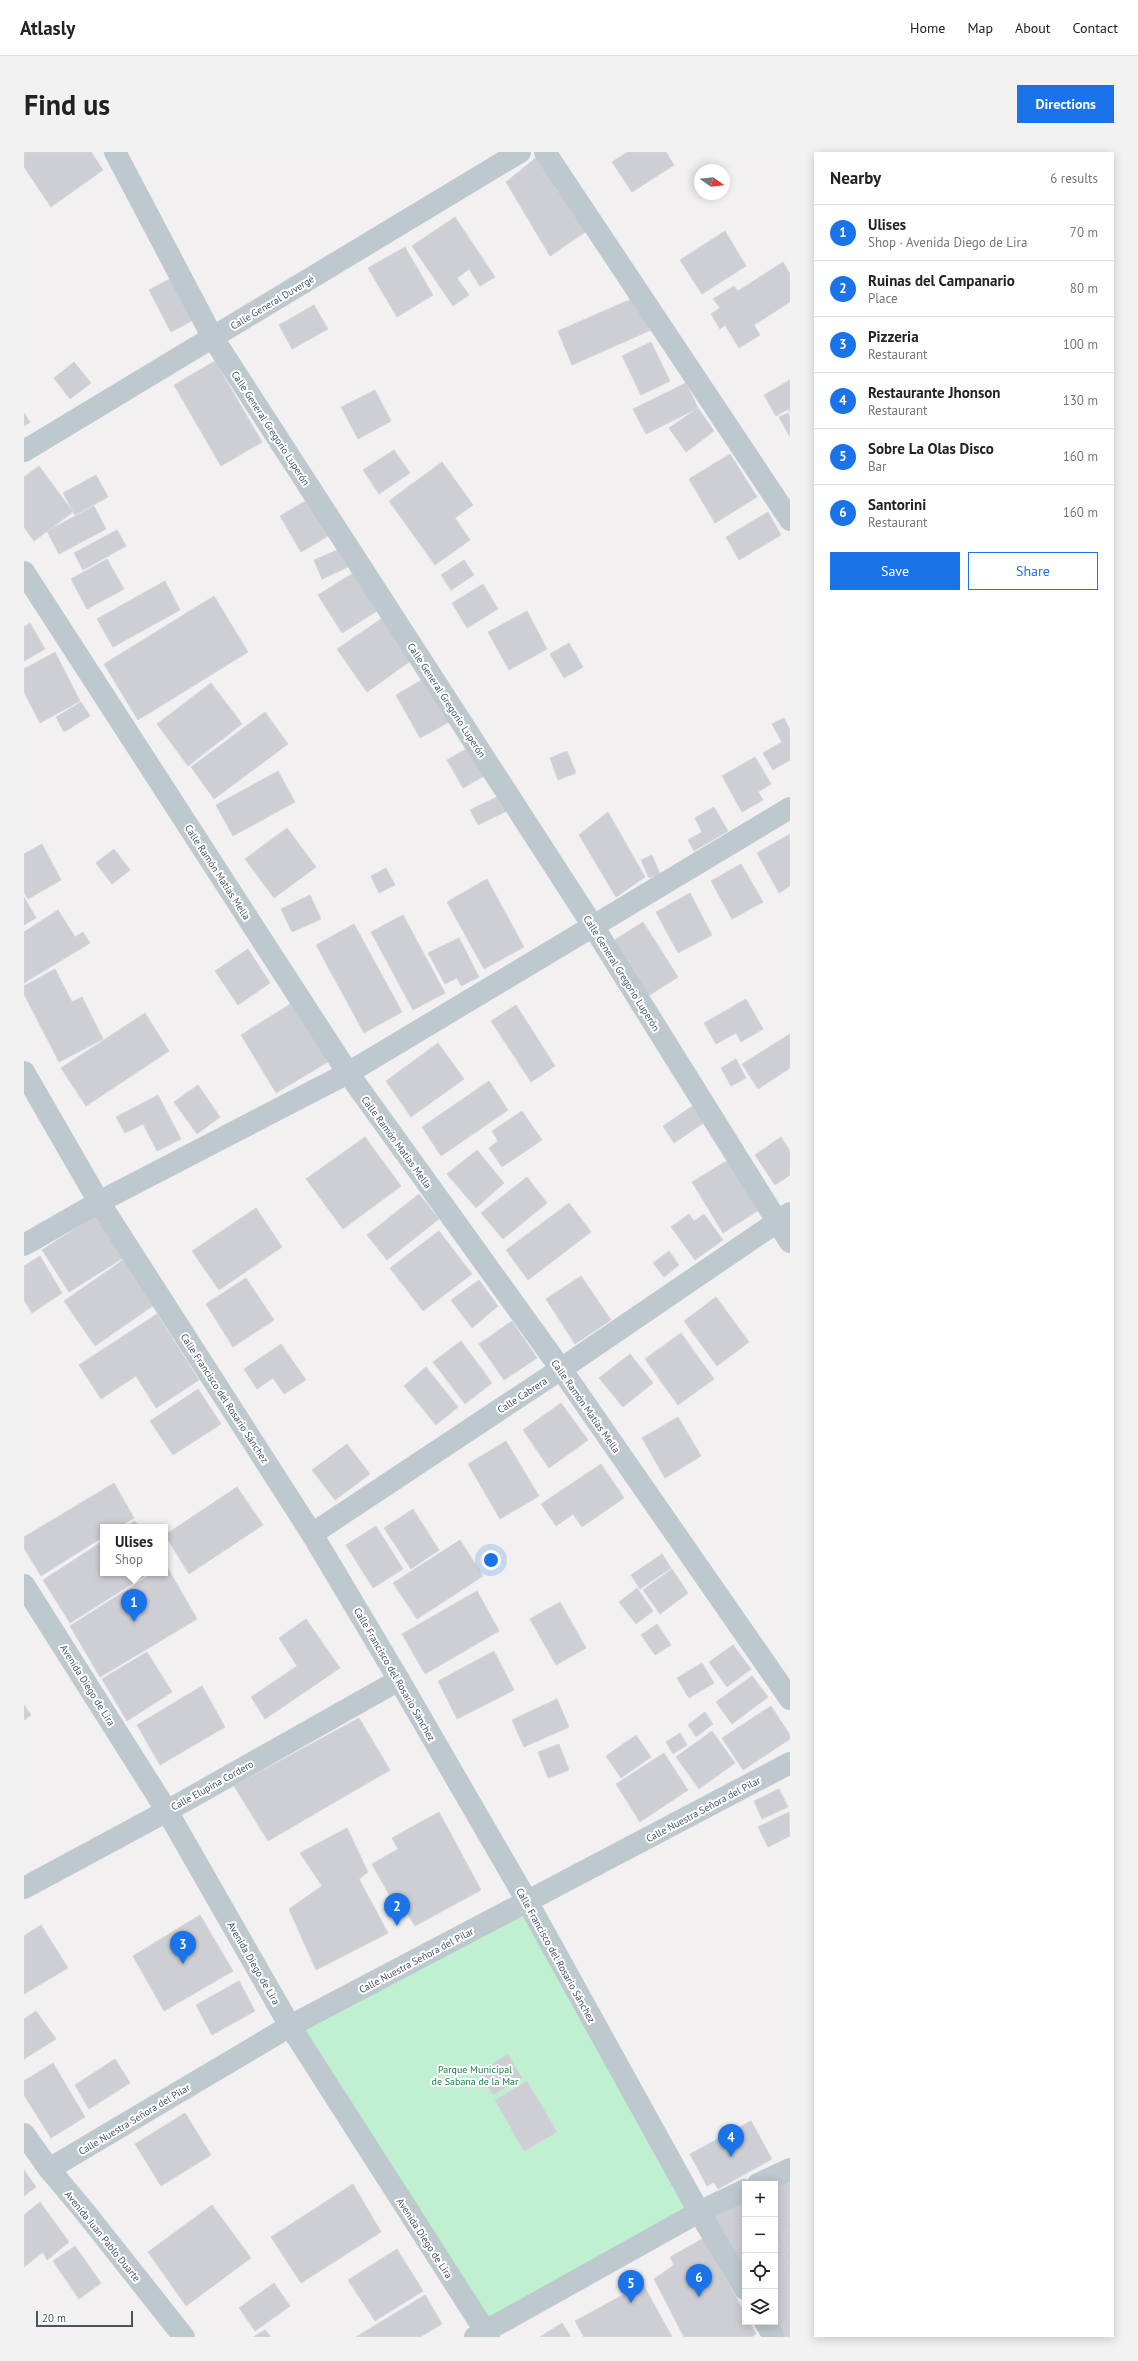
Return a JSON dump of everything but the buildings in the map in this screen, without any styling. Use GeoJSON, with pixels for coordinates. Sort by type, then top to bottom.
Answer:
{"type":"FeatureCollection","features":[{"type":"Feature","properties":{"kind":"street","name":"Calle General Gregorio Luperón"},"geometry":{"type":"LineString","coordinates":[[115,152],[213,338],[593,926],[784,1218],[790,1242]]}},
{"type":"Feature","properties":{"kind":"street","name":"Calle General Duvergé"},"geometry":{"type":"LineString","coordinates":[[24,451],[520,152]]}},
{"type":"Feature","properties":{"kind":"street"},"geometry":{"type":"LineString","coordinates":[[545,152],[790,520]]}},
{"type":"Feature","properties":{"kind":"street","name":"Calle Ramón Matías Mella"},"geometry":{"type":"LineString","coordinates":[[24,572],[348,1073],[561,1369],[790,1699]]}},
{"type":"Feature","properties":{"kind":"street"},"geometry":{"type":"LineString","coordinates":[[24,1245],[99,1202],[348,1073],[790,808]]}},
{"type":"Feature","properties":{"kind":"street","name":"Calle Francisco del Rosario Sánchez"},"geometry":{"type":"LineString","coordinates":[[24,1072],[99,1202],[312,1534],[399,1680],[527,1901],[699,2212],[742,2284]]}},
{"type":"Feature","properties":{"kind":"street","name":"Calle Cabrera"},"geometry":{"type":"LineString","coordinates":[[312,1534],[561,1369],[784,1218]]}},
{"type":"Feature","properties":{"kind":"street","name":"Avenida Diego de Lira"},"geometry":{"type":"LineString","coordinates":[[24,1585],[167,1811],[290,2026],[483,2335]]}},
{"type":"Feature","properties":{"kind":"street","name":"Calle Elupina Cordero"},"geometry":{"type":"LineString","coordinates":[[24,1888],[167,1811],[399,1680]]}},
{"type":"Feature","properties":{"kind":"street","name":"Calle Nuestra Señora del Pilar"},"geometry":{"type":"LineString","coordinates":[[49,2170],[290,2026],[790,1763]]}},
{"type":"Feature","properties":{"kind":"street","name":"Avenida Juan Pablo Duarte"},"geometry":{"type":"LineString","coordinates":[[24,2134],[49,2170],[86,2212],[184,2337]]}},
{"type":"Feature","properties":{"kind":"street"},"geometry":{"type":"LineString","coordinates":[[764,2181],[790,2169]]}},
{"type":"Feature","properties":{"kind":"street"},"geometry":{"type":"LineString","coordinates":[[483,2335],[699,2212],[742,2191]]}},
{"type":"Feature","properties":{"kind":"street"},"geometry":{"type":"LineString","coordinates":[[767,2325],[774,2337]]}},
{"type":"Feature","properties":{"kind":"green space","name":"Parque Municipal de Sabana de la Mar"},"geometry":{"type":"Polygon","coordinates":[[[527,1901],[699,2212],[485,2331],[290,2026],[527,1901]]]}},
{"type":"Feature","properties":{"kind":"place","name":"Ulises"},"geometry":{"type":"Point","coordinates":[134,1622]}},
{"type":"Feature","properties":{"kind":"place","name":"Ruinas del Campanario"},"geometry":{"type":"Point","coordinates":[397,1926]}},
{"type":"Feature","properties":{"kind":"place","name":"Pizzeria"},"geometry":{"type":"Point","coordinates":[183,1964]}},
{"type":"Feature","properties":{"kind":"place","name":"Restaurante Jhonson"},"geometry":{"type":"Point","coordinates":[731,2157]}},
{"type":"Feature","properties":{"kind":"place","name":"Santorini"},"geometry":{"type":"Point","coordinates":[699,2297]}},
{"type":"Feature","properties":{"kind":"place","name":"Sobre La Olas Disco"},"geometry":{"type":"Point","coordinates":[631,2303]}}]}
